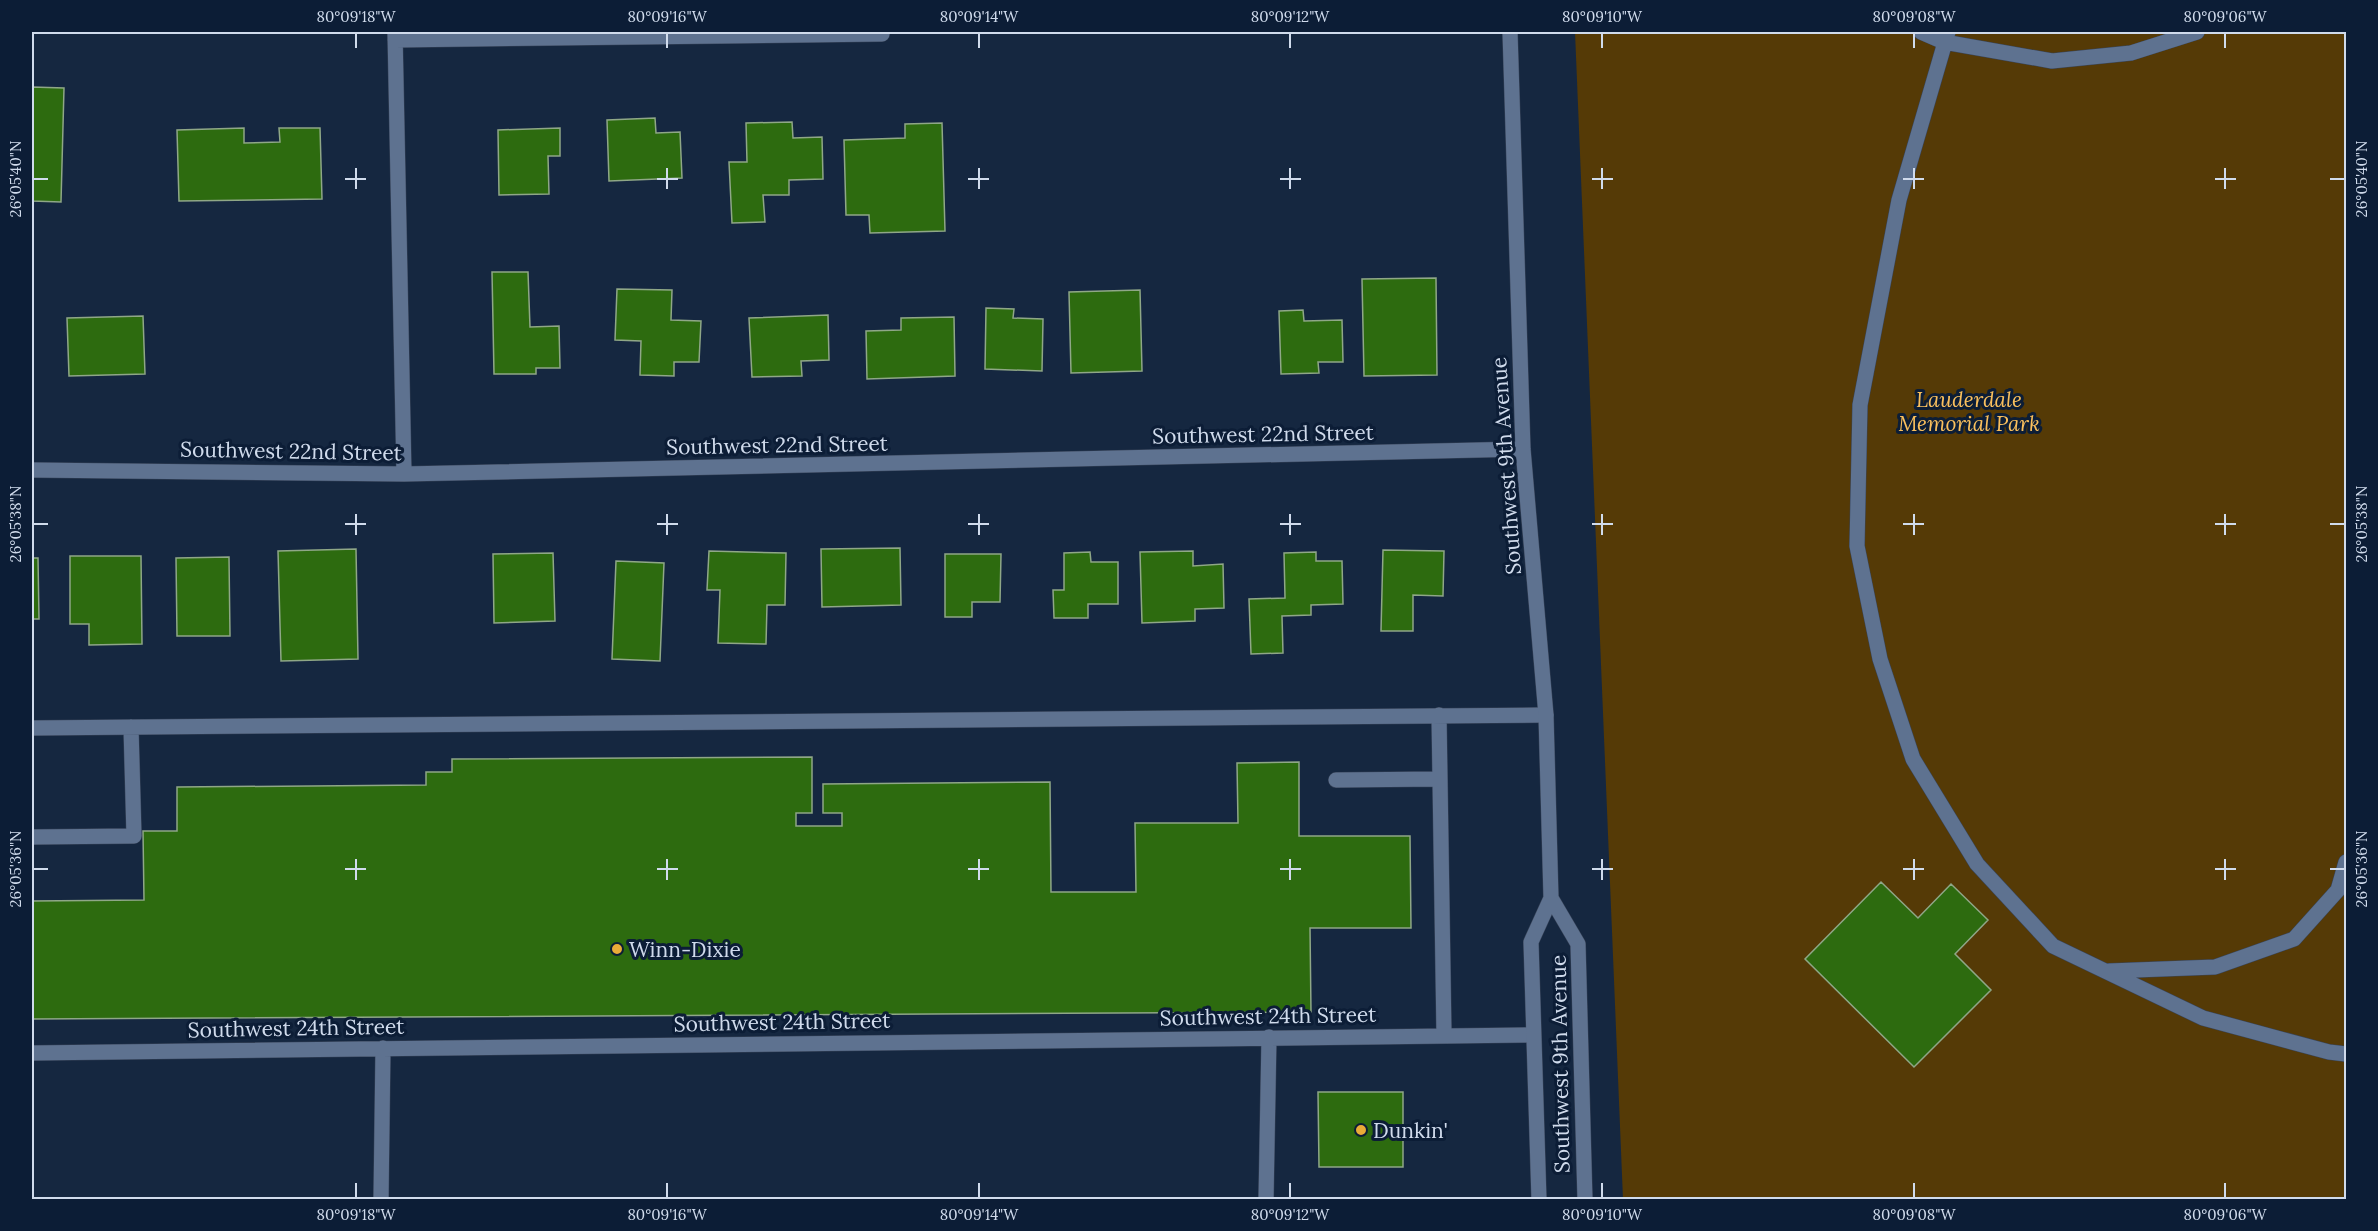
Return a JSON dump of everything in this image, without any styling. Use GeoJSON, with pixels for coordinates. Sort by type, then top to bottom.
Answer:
{"type":"FeatureCollection","features":[{"type":"Feature","properties":{"kind":"street","name":"Southwest 9th Avenue"},"geometry":{"type":"LineString","coordinates":[[1510,32],[1523,449],[1546,715],[1551,898],[1531,942],[1539,1200]]}},
{"type":"Feature","properties":{"kind":"street"},"geometry":{"type":"LineString","coordinates":[[1921,32],[2052,61],[2131,53],[2197,32]]}},
{"type":"Feature","properties":{"kind":"street"},"geometry":{"type":"LineString","coordinates":[[404,474],[395,35],[882,34]]}},
{"type":"Feature","properties":{"kind":"street"},"geometry":{"type":"LineString","coordinates":[[1946,37],[1899,200],[1860,405],[1857,546],[1880,659],[1913,759],[1977,864],[2053,946],[2203,1018],[2329,1052],[2346,1054]]}},
{"type":"Feature","properties":{"kind":"street","name":"Southwest 22nd Street"},"geometry":{"type":"LineString","coordinates":[[32,470],[404,474],[1523,449]]}},
{"type":"Feature","properties":{"kind":"street"},"geometry":{"type":"LineString","coordinates":[[1439,715],[1444,1035]]}},
{"type":"Feature","properties":{"kind":"street"},"geometry":{"type":"LineString","coordinates":[[32,728],[1546,715]]}},
{"type":"Feature","properties":{"kind":"street"},"geometry":{"type":"LineString","coordinates":[[32,837],[134,836],[131,727]]}},
{"type":"Feature","properties":{"kind":"street"},"geometry":{"type":"LineString","coordinates":[[1336,780],[1440,779]]}},
{"type":"Feature","properties":{"kind":"street"},"geometry":{"type":"LineString","coordinates":[[2106,971],[2216,968],[2294,939],[2338,890],[2346,862]]}},
{"type":"Feature","properties":{"kind":"street","name":"Southwest 9th Avenue"},"geometry":{"type":"LineString","coordinates":[[1551,898],[1578,944],[1585,1200]]}},
{"type":"Feature","properties":{"kind":"street","name":"Southwest 24th Street"},"geometry":{"type":"LineString","coordinates":[[32,1053],[1533,1035]]}},
{"type":"Feature","properties":{"kind":"street"},"geometry":{"type":"LineString","coordinates":[[1266,1200],[1269,1037]]}},
{"type":"Feature","properties":{"kind":"street"},"geometry":{"type":"LineString","coordinates":[[381,1200],[383,1048]]}},
{"type":"Feature","properties":{"kind":"green space","name":"Lauderdale Memorial Park"},"geometry":{"type":"Polygon","coordinates":[[[1575,32],[2346,32],[2346,1199],[1623,1199],[1575,32]]]}},
{"type":"Feature","properties":{"kind":"building"},"geometry":{"type":"Polygon","coordinates":[[[32,87],[64,88],[61,202],[32,201],[32,87]]]}},
{"type":"Feature","properties":{"kind":"building"},"geometry":{"type":"Polygon","coordinates":[[[655,118],[656,133],[680,132],[682,178],[609,181],[607,120],[655,118]]]}},
{"type":"Feature","properties":{"kind":"building"},"geometry":{"type":"Polygon","coordinates":[[[792,122],[793,138],[822,137],[823,179],[789,180],[789,195],[763,195],[765,222],[732,223],[729,162],[747,162],[746,123],[792,122]]]}},
{"type":"Feature","properties":{"kind":"building"},"geometry":{"type":"Polygon","coordinates":[[[942,123],[945,231],[870,233],[869,215],[846,215],[844,140],[905,138],[905,124],[942,123]]]}},
{"type":"Feature","properties":{"kind":"building"},"geometry":{"type":"Polygon","coordinates":[[[244,128],[244,143],[280,142],[279,128],[320,128],[322,199],[179,201],[177,130],[244,128]]]}},
{"type":"Feature","properties":{"kind":"building"},"geometry":{"type":"Polygon","coordinates":[[[560,128],[560,156],[548,156],[549,194],[499,195],[498,130],[560,128]]]}},
{"type":"Feature","properties":{"kind":"building"},"geometry":{"type":"Polygon","coordinates":[[[492,272],[528,272],[530,327],[559,326],[560,368],[536,368],[536,374],[494,374],[492,272]]]}},
{"type":"Feature","properties":{"kind":"building"},"geometry":{"type":"Polygon","coordinates":[[[1436,278],[1437,375],[1364,376],[1362,279],[1436,278]]]}},
{"type":"Feature","properties":{"kind":"building"},"geometry":{"type":"Polygon","coordinates":[[[617,289],[672,290],[671,320],[701,321],[699,362],[674,362],[674,376],[640,375],[641,341],[615,340],[617,289]]]}},
{"type":"Feature","properties":{"kind":"building"},"geometry":{"type":"Polygon","coordinates":[[[1140,290],[1142,371],[1071,373],[1069,292],[1140,290]]]}},
{"type":"Feature","properties":{"kind":"building"},"geometry":{"type":"Polygon","coordinates":[[[986,308],[1014,309],[1013,318],[1043,319],[1042,371],[985,369],[986,308]]]}},
{"type":"Feature","properties":{"kind":"building"},"geometry":{"type":"Polygon","coordinates":[[[1303,310],[1304,321],[1342,320],[1343,362],[1318,362],[1319,373],[1281,374],[1279,311],[1303,310]]]}},
{"type":"Feature","properties":{"kind":"building"},"geometry":{"type":"Polygon","coordinates":[[[828,315],[829,360],[801,361],[802,376],[752,377],[749,318],[828,315]]]}},
{"type":"Feature","properties":{"kind":"building"},"geometry":{"type":"Polygon","coordinates":[[[143,316],[145,374],[69,376],[67,318],[143,316]]]}},
{"type":"Feature","properties":{"kind":"building"},"geometry":{"type":"Polygon","coordinates":[[[954,317],[955,376],[867,379],[866,331],[901,330],[901,318],[954,317]]]}},
{"type":"Feature","properties":{"kind":"building"},"geometry":{"type":"Polygon","coordinates":[[[900,548],[901,605],[822,607],[821,549],[900,548]]]}},
{"type":"Feature","properties":{"kind":"building"},"geometry":{"type":"Polygon","coordinates":[[[356,549],[358,659],[281,661],[278,551],[356,549]]]}},
{"type":"Feature","properties":{"kind":"building"},"geometry":{"type":"Polygon","coordinates":[[[1383,550],[1444,551],[1443,596],[1413,595],[1413,631],[1381,631],[1383,550]]]}},
{"type":"Feature","properties":{"kind":"building"},"geometry":{"type":"Polygon","coordinates":[[[709,551],[786,553],[785,605],[767,605],[766,644],[718,643],[720,590],[707,590],[709,551]]]}},
{"type":"Feature","properties":{"kind":"building"},"geometry":{"type":"Polygon","coordinates":[[[1193,551],[1193,566],[1223,564],[1224,608],[1195,609],[1195,621],[1142,623],[1140,552],[1193,551]]]}},
{"type":"Feature","properties":{"kind":"building"},"geometry":{"type":"Polygon","coordinates":[[[1090,552],[1091,562],[1118,562],[1118,604],[1088,604],[1088,618],[1054,618],[1053,590],[1064,590],[1064,553],[1090,552]]]}},
{"type":"Feature","properties":{"kind":"building"},"geometry":{"type":"Polygon","coordinates":[[[1316,552],[1316,561],[1342,561],[1343,604],[1311,605],[1311,615],[1282,616],[1283,653],[1251,654],[1249,599],[1285,598],[1284,553],[1316,552]]]}},
{"type":"Feature","properties":{"kind":"building"},"geometry":{"type":"Polygon","coordinates":[[[553,553],[555,621],[494,623],[493,554],[553,553]]]}},
{"type":"Feature","properties":{"kind":"building"},"geometry":{"type":"Polygon","coordinates":[[[945,554],[1001,554],[1000,602],[972,602],[972,617],[945,617],[945,554]]]}},
{"type":"Feature","properties":{"kind":"building"},"geometry":{"type":"Polygon","coordinates":[[[70,556],[141,556],[142,644],[89,645],[89,624],[70,624],[70,556]]]}},
{"type":"Feature","properties":{"kind":"building"},"geometry":{"type":"Polygon","coordinates":[[[229,557],[230,636],[177,636],[176,558],[229,557]]]}},
{"type":"Feature","properties":{"kind":"building"},"geometry":{"type":"Polygon","coordinates":[[[32,558],[38,558],[39,619],[32,619],[32,558]]]}},
{"type":"Feature","properties":{"kind":"building"},"geometry":{"type":"Polygon","coordinates":[[[616,561],[664,563],[660,661],[612,659],[616,561]]]}},
{"type":"Feature","properties":{"kind":"building"},"geometry":{"type":"Polygon","coordinates":[[[812,757],[812,813],[796,813],[796,826],[842,826],[842,813],[823,813],[823,784],[1050,782],[1051,892],[1136,892],[1135,823],[1238,823],[1237,763],[1299,762],[1299,836],[1410,836],[1411,928],[1310,928],[1311,1012],[32,1019],[32,901],[144,900],[143,831],[177,831],[177,787],[426,785],[426,772],[452,772],[452,759],[812,757]]]}},
{"type":"Feature","properties":{"kind":"building"},"geometry":{"type":"Polygon","coordinates":[[[1881,882],[1918,918],[1951,884],[1988,920],[1955,954],[1991,990],[1914,1067],[1805,959],[1881,882]]]}},
{"type":"Feature","properties":{"kind":"building","name":"Dunkin'"},"geometry":{"type":"Polygon","coordinates":[[[1318,1092],[1403,1092],[1403,1167],[1319,1167],[1318,1092]]]}},
{"type":"Feature","properties":{"kind":"place","name":"Winn-Dixie"},"geometry":{"type":"Point","coordinates":[617,949]}},
{"type":"Feature","properties":{"kind":"place","name":"Dunkin'"},"geometry":{"type":"Point","coordinates":[1361,1130]}}]}
